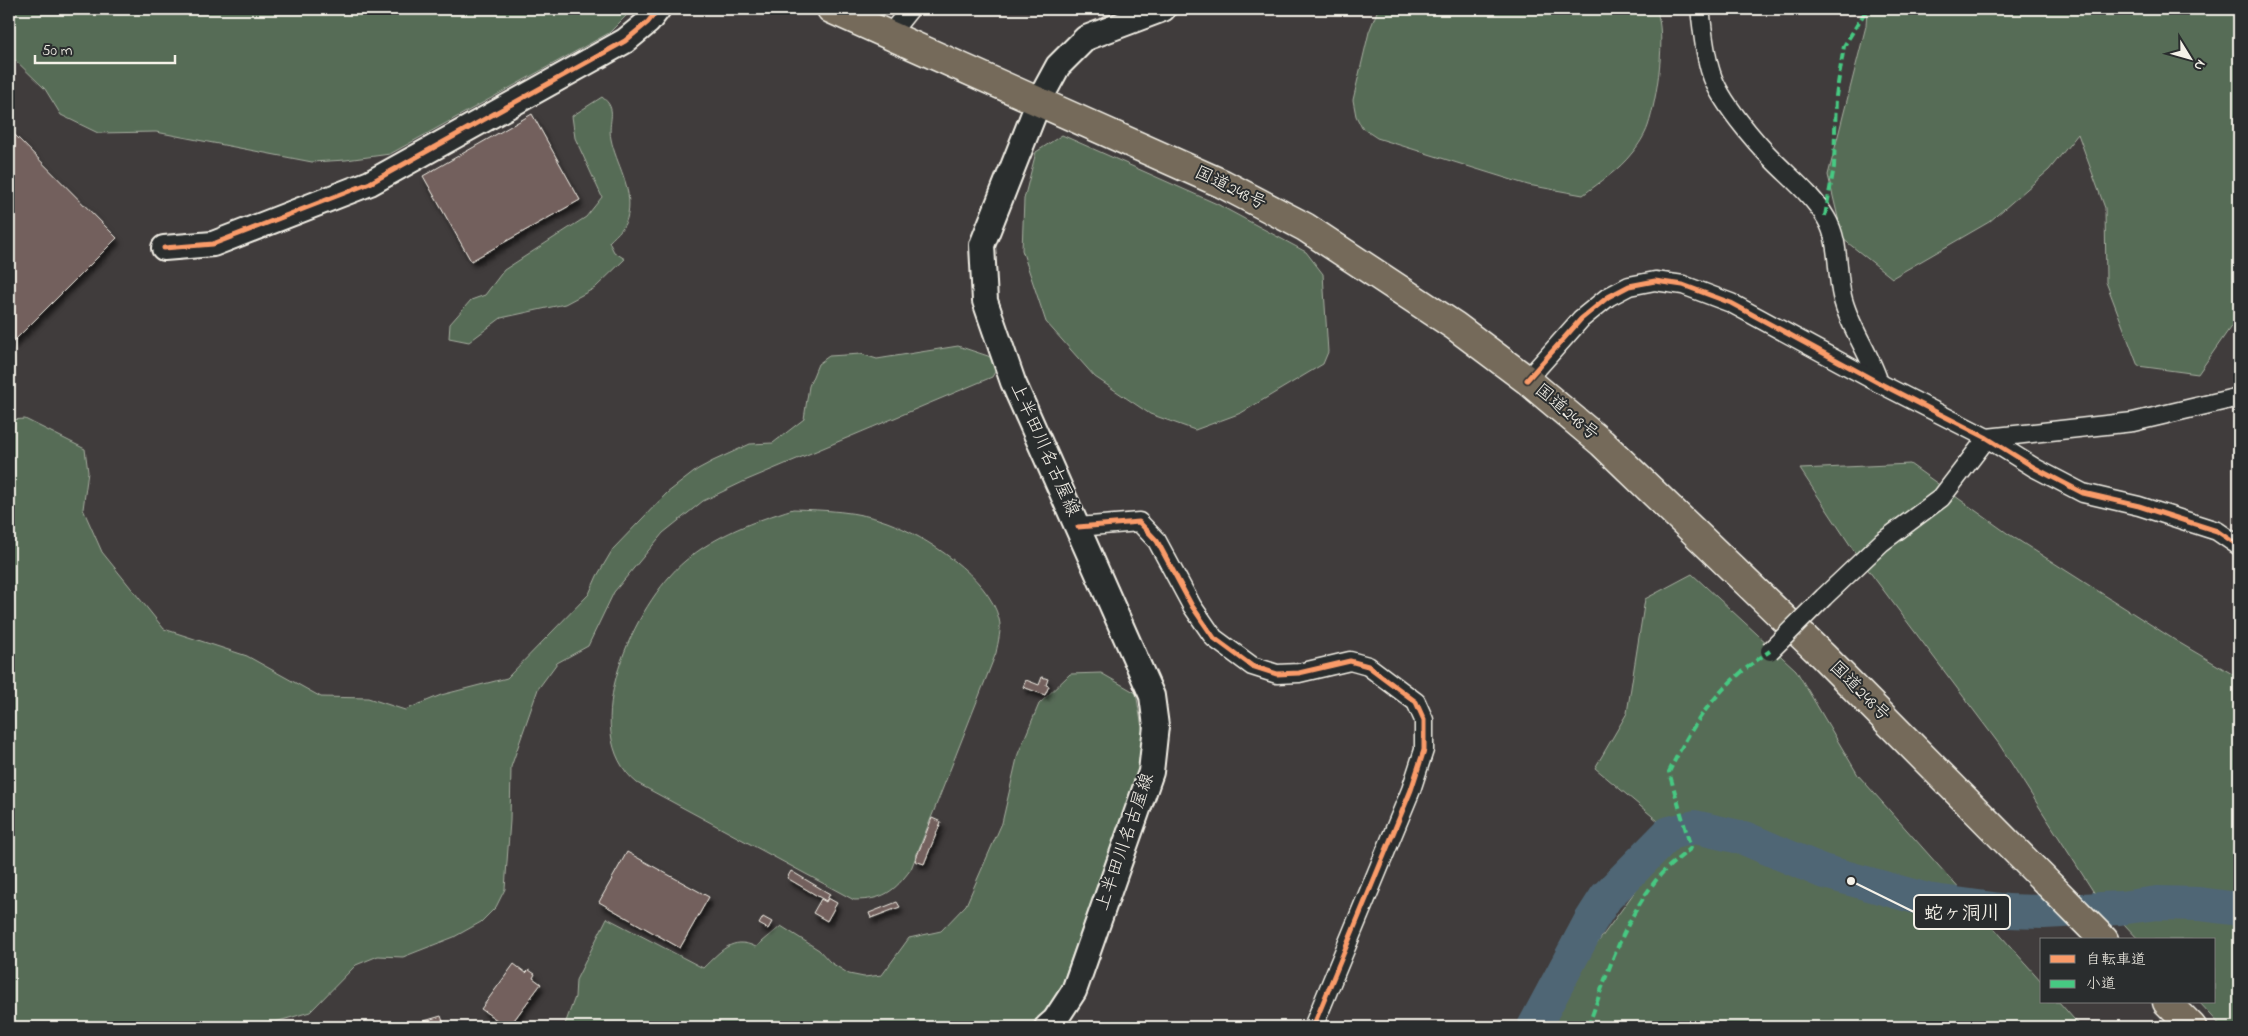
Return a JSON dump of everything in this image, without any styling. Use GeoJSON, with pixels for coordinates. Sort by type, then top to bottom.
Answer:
{"type":"FeatureCollection","features":[{"type":"Feature","properties":{"kind":"highway","name":"国道248号"},"geometry":{"type":"LineString","coordinates":[[830,9],[890,34],[1223,184],[1305,227],[1455,326],[1528,380],[1602,443],[1823,656],[2102,938]]}},
{"type":"Feature","properties":{"kind":"highway"},"geometry":{"type":"LineString","coordinates":[[2169,1004],[2192,1027]]}},
{"type":"Feature","properties":{"kind":"main road"},"geometry":{"type":"LineString","coordinates":[[164,248],[213,244],[370,183],[625,41],[648,22],[658,9]]}},
{"type":"Feature","properties":{"kind":"main road","name":"上半田川名古屋線"},"geometry":{"type":"LineString","coordinates":[[1047,1027],[1055,1020],[1074,992],[1151,772],[1156,726],[1152,696],[1013,382],[985,301],[982,245],[1039,101],[1058,66],[1086,38],[1163,9]]}},
{"type":"Feature","properties":{"kind":"street"},"geometry":{"type":"LineString","coordinates":[[890,34],[910,9]]}},
{"type":"Feature","properties":{"kind":"street"},"geometry":{"type":"LineString","coordinates":[[1700,9],[1711,74],[1726,102],[1750,135],[1773,161],[1813,198],[1828,220],[1835,245],[1842,295],[1849,319],[1874,366],[1880,383]]}},
{"type":"Feature","properties":{"kind":"street"},"geometry":{"type":"LineString","coordinates":[[1528,380],[1581,319],[1608,297],[1629,286],[1655,282],[1684,285],[1731,303],[1987,438],[2035,468],[2083,493],[2140,506],[2217,532],[2239,546]]}},
{"type":"Feature","properties":{"kind":"street"},"geometry":{"type":"LineString","coordinates":[[1770,651],[1882,542],[1941,498],[1987,438],[2133,422],[2239,397]]}},
{"type":"Feature","properties":{"kind":"street"},"geometry":{"type":"LineString","coordinates":[[1078,527],[1138,522],[1158,541],[1192,606],[1214,638],[1252,666],[1276,674],[1299,673],[1350,661],[1368,666],[1416,702],[1424,720],[1424,750],[1411,790],[1313,1027]]}},
{"type":"Feature","properties":{"kind":"green space"},"geometry":{"type":"Polygon","coordinates":[[[9,9],[633,9],[609,33],[390,154],[312,162],[156,132],[98,133],[61,115],[45,89],[9,54],[9,9]]]}},
{"type":"Feature","properties":{"kind":"green space"},"geometry":{"type":"Polygon","coordinates":[[[1378,9],[1656,9],[1661,34],[1660,67],[1655,100],[1645,133],[1637,147],[1621,165],[1583,195],[1528,185],[1377,138],[1362,128],[1356,116],[1353,100],[1369,32],[1378,9]]]}},
{"type":"Feature","properties":{"kind":"green space"},"geometry":{"type":"Polygon","coordinates":[[[1867,9],[2239,9],[2239,315],[2198,374],[2138,366],[2106,282],[2105,208],[2078,134],[2049,170],[1989,222],[1892,278],[1843,239],[1828,175],[1866,26],[1867,9]]]}},
{"type":"Feature","properties":{"kind":"green space"},"geometry":{"type":"Polygon","coordinates":[[[602,97],[610,106],[611,139],[626,185],[629,204],[625,223],[609,242],[614,252],[625,259],[595,288],[565,304],[501,318],[469,342],[449,338],[450,324],[471,300],[485,295],[504,270],[586,217],[602,197],[575,138],[572,116],[602,97]]]}},
{"type":"Feature","properties":{"kind":"green space"},"geometry":{"type":"Polygon","coordinates":[[[1062,135],[1217,204],[1306,252],[1323,274],[1328,352],[1323,364],[1241,413],[1195,430],[1150,414],[1095,377],[1046,322],[1022,250],[1024,199],[1036,152],[1062,135]]]}},
{"type":"Feature","properties":{"kind":"green space"},"geometry":{"type":"Polygon","coordinates":[[[958,346],[988,356],[1000,363],[992,377],[747,480],[703,501],[663,533],[614,592],[588,646],[557,663],[538,689],[511,767],[510,821],[505,889],[496,907],[481,922],[454,937],[403,957],[378,956],[356,965],[310,1012],[258,1027],[9,1027],[9,420],[25,419],[85,449],[88,472],[83,509],[102,552],[164,629],[247,656],[321,697],[368,698],[405,710],[441,695],[507,678],[589,594],[613,549],[667,493],[698,469],[713,461],[750,444],[773,443],[804,419],[809,386],[818,364],[829,356],[861,354],[877,359],[958,346]]]}},
{"type":"Feature","properties":{"kind":"green space"},"geometry":{"type":"Polygon","coordinates":[[[1910,464],[2007,533],[2178,642],[2239,678],[2239,1027],[2222,1027],[2201,1004],[2216,1004],[2216,938],[2137,938],[2093,891],[1999,744],[1854,551],[1800,469],[1910,464]]]}},
{"type":"Feature","properties":{"kind":"green space"},"geometry":{"type":"Polygon","coordinates":[[[793,509],[864,515],[902,528],[919,537],[954,560],[983,588],[993,603],[1000,623],[996,653],[911,869],[899,884],[887,893],[864,900],[854,900],[637,783],[619,761],[611,733],[611,701],[619,669],[631,636],[648,606],[666,581],[685,561],[723,536],[793,509]]]}},
{"type":"Feature","properties":{"kind":"green space"},"geometry":{"type":"Polygon","coordinates":[[[1692,574],[1796,670],[1858,775],[2040,980],[2040,1004],[2061,1004],[2081,1027],[1549,1027],[1569,982],[1636,890],[1665,827],[1595,768],[1627,713],[1645,599],[1692,574]]]}},
{"type":"Feature","properties":{"kind":"green space"},"geometry":{"type":"Polygon","coordinates":[[[1101,673],[1136,693],[1144,739],[1139,767],[1061,987],[1039,1020],[1030,1027],[564,1027],[575,997],[576,980],[607,918],[703,968],[727,947],[740,943],[756,947],[781,926],[819,950],[830,962],[849,974],[864,977],[882,975],[909,938],[941,931],[966,905],[1002,823],[1018,754],[1039,704],[1070,674],[1101,673]]]}},
{"type":"Feature","properties":{"kind":"building"},"geometry":{"type":"Polygon","coordinates":[[[532,114],[580,200],[471,261],[423,176],[532,114]]]}},
{"type":"Feature","properties":{"kind":"building"},"geometry":{"type":"Polygon","coordinates":[[[9,129],[117,238],[9,346],[9,129]]]}},
{"type":"Feature","properties":{"kind":"building"},"geometry":{"type":"Polygon","coordinates":[[[1042,677],[1048,679],[1046,685],[1049,686],[1045,695],[1023,687],[1026,680],[1039,685],[1042,677]]]}},
{"type":"Feature","properties":{"kind":"building"},"geometry":{"type":"Polygon","coordinates":[[[932,818],[941,822],[924,864],[915,861],[932,818]]]}},
{"type":"Feature","properties":{"kind":"building"},"geometry":{"type":"Polygon","coordinates":[[[627,852],[709,897],[680,948],[599,902],[627,852]]]}},
{"type":"Feature","properties":{"kind":"building"},"geometry":{"type":"Polygon","coordinates":[[[791,871],[830,894],[826,901],[787,878],[791,871]]]}},
{"type":"Feature","properties":{"kind":"building"},"geometry":{"type":"Polygon","coordinates":[[[828,898],[837,903],[827,921],[813,913],[821,899],[826,902],[828,898]]]}},
{"type":"Feature","properties":{"kind":"building"},"geometry":{"type":"Polygon","coordinates":[[[897,902],[900,907],[871,918],[869,913],[897,902]]]}},
{"type":"Feature","properties":{"kind":"building"},"geometry":{"type":"Polygon","coordinates":[[[763,917],[772,922],[768,929],[759,924],[763,917]]]}},
{"type":"Feature","properties":{"kind":"building"},"geometry":{"type":"Polygon","coordinates":[[[514,964],[526,973],[529,970],[535,974],[533,978],[541,984],[509,1027],[507,1027],[481,1009],[514,964]]]}},
{"type":"Feature","properties":{"kind":"building"},"geometry":{"type":"Polygon","coordinates":[[[441,1016],[445,1027],[404,1027],[441,1016]]]}},
{"type":"Feature","properties":{"kind":"waterway"},"geometry":{"type":"LineString","coordinates":[[1534,1027],[1590,922],[1606,897],[1669,833],[1695,827],[1744,838],[1822,871],[1927,900],[2008,911],[2044,912],[2120,908],[2157,903],[2199,904],[2239,909]]}},
{"type":"Feature","properties":{"kind":"marked path"},"geometry":{"type":"LineString","coordinates":[[1825,216],[1834,167],[1836,96],[1844,46],[1867,9]]}},
{"type":"Feature","properties":{"kind":"marked path"},"geometry":{"type":"LineString","coordinates":[[1588,1027],[1616,950],[1634,913],[1661,875],[1691,848],[1669,772],[1689,735],[1710,704],[1737,676],[1770,651]]}},
{"type":"Feature","properties":{"kind":"cycle path"},"geometry":{"type":"LineString","coordinates":[[164,248],[213,244],[370,183],[625,41],[648,22],[658,9]]}},
{"type":"Feature","properties":{"kind":"cycle path"},"geometry":{"type":"LineString","coordinates":[[1527,380],[1581,319],[1608,297],[1629,286],[1655,281],[1683,285],[1731,303],[1879,383],[1987,438],[2035,468],[2083,493],[2139,506],[2217,531],[2239,546]]}},
{"type":"Feature","properties":{"kind":"cycle path"},"geometry":{"type":"LineString","coordinates":[[1078,527],[1139,522],[1157,541],[1192,606],[1214,638],[1252,666],[1277,674],[1299,673],[1350,661],[1368,666],[1416,702],[1424,720],[1424,750],[1411,790],[1313,1027]]}},
{"type":"Feature","properties":{"kind":"place","name":"蛇ヶ洞川"},"geometry":{"type":"Point","coordinates":[1851,881]}}]}
